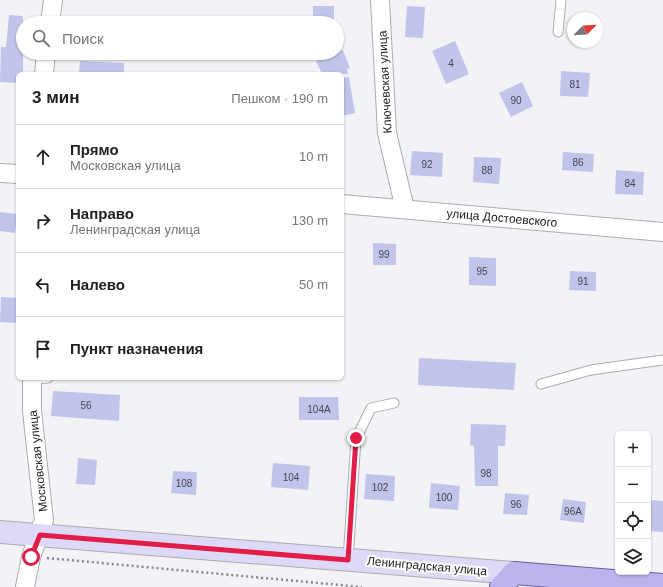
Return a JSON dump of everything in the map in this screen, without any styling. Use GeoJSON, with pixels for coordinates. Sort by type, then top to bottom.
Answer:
{"type":"FeatureCollection","features":[{"type":"Feature","properties":{"kind":"main road","name":"Ленинградская улица"},"geometry":{"type":"LineString","coordinates":[[507,580],[663,585]]}},
{"type":"Feature","properties":{"kind":"street"},"geometry":{"type":"LineString","coordinates":[[51,16],[52,0]]}},
{"type":"Feature","properties":{"kind":"street","name":"Ключевская улица"},"geometry":{"type":"LineString","coordinates":[[380,0],[387,133],[405,210]]}},
{"type":"Feature","properties":{"kind":"street"},"geometry":{"type":"LineString","coordinates":[[44,72],[45,60]]}},
{"type":"Feature","properties":{"kind":"street"},"geometry":{"type":"LineString","coordinates":[[0,173],[16,174]]}},
{"type":"Feature","properties":{"kind":"street","name":"улица Достоевского"},"geometry":{"type":"LineString","coordinates":[[344,204],[663,232]]}},
{"type":"Feature","properties":{"kind":"street","name":"Московская улица"},"geometry":{"type":"LineString","coordinates":[[26,587],[31,557],[44,520],[32,411],[38,380]]}},
{"type":"Feature","properties":{"kind":"street","name":"Ленинградская улица"},"geometry":{"type":"LineString","coordinates":[[0,532],[348,560],[507,580]]}},
{"type":"Feature","properties":{"kind":"lane"},"geometry":{"type":"LineString","coordinates":[[558,32],[561,0]]}},
{"type":"Feature","properties":{"kind":"lane"},"geometry":{"type":"LineString","coordinates":[[541,384],[591,370],[663,360]]}},
{"type":"Feature","properties":{"kind":"lane"},"geometry":{"type":"LineString","coordinates":[[348,560],[356,438],[371,408],[394,402]]}},
{"type":"Feature","properties":{"kind":"path"},"geometry":{"type":"LineString","coordinates":[[31,557],[362,587]]}},
{"type":"Feature","properties":{"kind":"building"},"geometry":{"type":"Polygon","coordinates":[[[313,6],[334,6],[334,16],[313,16],[313,6]]]}},
{"type":"Feature","properties":{"kind":"building"},"geometry":{"type":"Polygon","coordinates":[[[407,6],[425,7],[423,38],[405,37],[407,6]]]}},
{"type":"Feature","properties":{"kind":"building"},"geometry":{"type":"Polygon","coordinates":[[[9,15],[23,16],[16,16],[16,60],[23,60],[23,72],[16,72],[16,83],[0,82],[1,47],[6,47],[9,15]]]}},
{"type":"Feature","properties":{"kind":"building"},"geometry":{"type":"Polygon","coordinates":[[[455,41],[469,74],[446,84],[432,51],[455,41]]]}},
{"type":"Feature","properties":{"kind":"building"},"geometry":{"type":"Polygon","coordinates":[[[344,53],[350,68],[347,69],[348,74],[344,74],[344,72],[321,72],[316,61],[344,60],[344,53]]]}},
{"type":"Feature","properties":{"kind":"building"},"geometry":{"type":"Polygon","coordinates":[[[80,61],[124,63],[124,72],[79,72],[80,61]]]}},
{"type":"Feature","properties":{"kind":"building"},"geometry":{"type":"Polygon","coordinates":[[[561,71],[590,73],[588,97],[560,96],[561,71]]]}},
{"type":"Feature","properties":{"kind":"building"},"geometry":{"type":"Polygon","coordinates":[[[349,77],[355,113],[344,116],[344,78],[349,77]]]}},
{"type":"Feature","properties":{"kind":"building"},"geometry":{"type":"Polygon","coordinates":[[[522,82],[533,106],[511,117],[499,93],[522,82]]]}},
{"type":"Feature","properties":{"kind":"building"},"geometry":{"type":"Polygon","coordinates":[[[412,151],[443,153],[442,177],[410,175],[412,151]]]}},
{"type":"Feature","properties":{"kind":"building"},"geometry":{"type":"Polygon","coordinates":[[[563,152],[594,154],[593,172],[562,170],[563,152]]]}},
{"type":"Feature","properties":{"kind":"building"},"geometry":{"type":"Polygon","coordinates":[[[474,157],[501,158],[499,184],[473,182],[474,157]]]}},
{"type":"Feature","properties":{"kind":"building"},"geometry":{"type":"Polygon","coordinates":[[[616,170],[644,172],[643,195],[615,194],[616,170]]]}},
{"type":"Feature","properties":{"kind":"building"},"geometry":{"type":"Polygon","coordinates":[[[0,212],[16,214],[15,233],[0,231],[0,212]]]}},
{"type":"Feature","properties":{"kind":"building"},"geometry":{"type":"Polygon","coordinates":[[[373,243],[396,244],[396,265],[373,265],[373,243]]]}},
{"type":"Feature","properties":{"kind":"building"},"geometry":{"type":"Polygon","coordinates":[[[469,257],[496,258],[496,286],[469,285],[469,257]]]}},
{"type":"Feature","properties":{"kind":"building"},"geometry":{"type":"Polygon","coordinates":[[[570,271],[596,272],[596,291],[569,290],[570,271]]]}},
{"type":"Feature","properties":{"kind":"building"},"geometry":{"type":"Polygon","coordinates":[[[1,297],[16,298],[16,323],[0,322],[1,297]]]}},
{"type":"Feature","properties":{"kind":"building"},"geometry":{"type":"Polygon","coordinates":[[[419,358],[516,363],[514,390],[418,385],[419,358]]]}},
{"type":"Feature","properties":{"kind":"building"},"geometry":{"type":"Polygon","coordinates":[[[53,391],[120,395],[119,421],[51,416],[53,391]]]}},
{"type":"Feature","properties":{"kind":"building"},"geometry":{"type":"Polygon","coordinates":[[[299,397],[338,397],[339,420],[299,420],[299,397]]]}},
{"type":"Feature","properties":{"kind":"building"},"geometry":{"type":"Polygon","coordinates":[[[471,424],[506,425],[505,446],[498,446],[498,486],[475,486],[474,446],[470,445],[471,424]]]}},
{"type":"Feature","properties":{"kind":"building"},"geometry":{"type":"Polygon","coordinates":[[[78,458],[97,460],[95,485],[76,484],[78,458]]]}},
{"type":"Feature","properties":{"kind":"building"},"geometry":{"type":"Polygon","coordinates":[[[273,463],[310,466],[308,490],[271,487],[273,463]]]}},
{"type":"Feature","properties":{"kind":"building"},"geometry":{"type":"Polygon","coordinates":[[[173,471],[197,472],[196,495],[171,493],[173,471]]]}},
{"type":"Feature","properties":{"kind":"building"},"geometry":{"type":"Polygon","coordinates":[[[366,474],[395,476],[394,501],[364,499],[366,474]]]}},
{"type":"Feature","properties":{"kind":"building"},"geometry":{"type":"Polygon","coordinates":[[[431,483],[460,486],[458,510],[429,508],[431,483]]]}},
{"type":"Feature","properties":{"kind":"building"},"geometry":{"type":"Polygon","coordinates":[[[505,493],[529,495],[527,515],[503,514],[505,493]]]}},
{"type":"Feature","properties":{"kind":"building"},"geometry":{"type":"Polygon","coordinates":[[[563,499],[586,502],[584,523],[560,520],[563,499]]]}},
{"type":"Feature","properties":{"kind":"building"},"geometry":{"type":"Polygon","coordinates":[[[651,500],[663,501],[663,532],[651,531],[651,500]]]}},
{"type":"Feature","properties":{"kind":"route"},"geometry":{"type":"LineString","coordinates":[[31,557],[40,535],[348,560],[356,438]]}}]}
